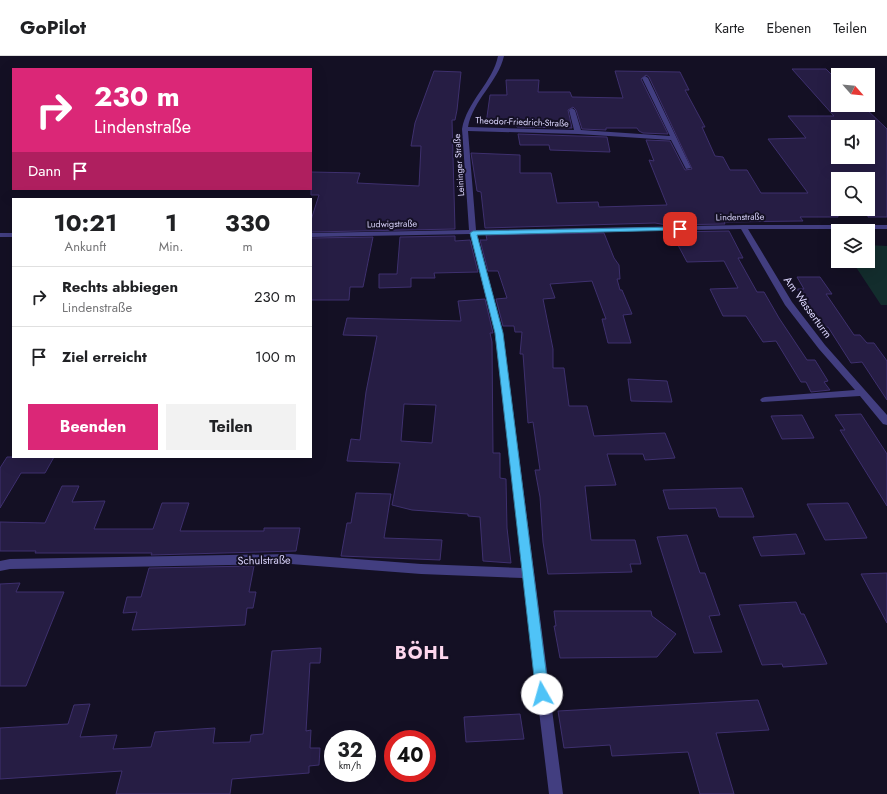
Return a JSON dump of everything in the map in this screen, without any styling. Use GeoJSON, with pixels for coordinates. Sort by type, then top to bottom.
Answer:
{"type":"FeatureCollection","features":[{"type":"Feature","properties":{"kind":"street","name":"Leininger Straße"},"geometry":{"type":"LineString","coordinates":[[501,56],[495,72],[470,110],[465,129],[473,233],[499,333],[527,574],[556,794]]}},
{"type":"Feature","properties":{"kind":"street"},"geometry":{"type":"LineString","coordinates":[[645,78],[675,138],[688,168]]}},
{"type":"Feature","properties":{"kind":"street","name":"Theodor-Friedrich-Straße"},"geometry":{"type":"LineString","coordinates":[[572,110],[578,132]]}},
{"type":"Feature","properties":{"kind":"street","name":"Theodor-Friedrich-Straße"},"geometry":{"type":"LineString","coordinates":[[465,129],[578,132],[675,138]]}},
{"type":"Feature","properties":{"kind":"street","name":"Lindenstraße"},"geometry":{"type":"LineString","coordinates":[[473,233],[743,227],[887,227]]}},
{"type":"Feature","properties":{"kind":"street","name":"Am Wasserturm"},"geometry":{"type":"LineString","coordinates":[[743,227],[788,303],[822,347],[887,422]]}},
{"type":"Feature","properties":{"kind":"street","name":"Ludwigstraße"},"geometry":{"type":"LineString","coordinates":[[312,235],[473,233]]}},
{"type":"Feature","properties":{"kind":"street"},"geometry":{"type":"LineString","coordinates":[[0,234],[12,235]]}},
{"type":"Feature","properties":{"kind":"street"},"geometry":{"type":"LineString","coordinates":[[765,400],[862,393]]}},
{"type":"Feature","properties":{"kind":"street","name":"Schulstraße"},"geometry":{"type":"LineString","coordinates":[[0,566],[18,564],[291,559],[421,569],[527,574]]}},
{"type":"Feature","properties":{"kind":"green space"},"geometry":{"type":"Polygon","coordinates":[[[875,245],[887,246],[887,305],[881,305],[857,268],[875,268],[875,245]]]}},
{"type":"Feature","properties":{"kind":"building"},"geometry":{"type":"Polygon","coordinates":[[[792,69],[826,69],[831,74],[831,112],[869,112],[887,129],[887,217],[868,217],[875,216],[875,172],[831,172],[831,216],[838,217],[800,217],[803,221],[724,222],[725,224],[667,225],[655,223],[485,228],[481,192],[477,191],[471,153],[520,155],[520,173],[551,173],[557,203],[598,202],[599,207],[667,205],[649,160],[654,161],[646,140],[670,141],[685,170],[692,169],[649,77],[646,75],[641,79],[668,134],[643,133],[637,128],[606,128],[606,130],[582,129],[576,110],[573,107],[568,110],[572,128],[517,127],[514,124],[486,124],[490,95],[507,95],[506,80],[539,80],[538,92],[570,92],[572,97],[623,98],[615,71],[680,72],[689,90],[685,90],[705,127],[702,127],[715,156],[723,157],[730,170],[747,170],[761,193],[808,193],[768,139],[806,138],[788,116],[834,116],[792,69]]]}},
{"type":"Feature","properties":{"kind":"building"},"geometry":{"type":"Polygon","coordinates":[[[434,71],[461,72],[457,110],[455,120],[452,120],[455,229],[312,232],[312,217],[319,195],[311,195],[312,172],[360,173],[357,183],[419,186],[421,146],[411,146],[415,123],[434,71]]]}},
{"type":"Feature","properties":{"kind":"building"},"geometry":{"type":"Polygon","coordinates":[[[518,134],[607,137],[610,152],[550,150],[549,145],[520,145],[518,134]]]}},
{"type":"Feature","properties":{"kind":"building"},"geometry":{"type":"Polygon","coordinates":[[[729,231],[743,258],[738,258],[757,292],[764,292],[779,318],[807,360],[815,360],[828,381],[824,382],[830,390],[811,392],[806,382],[801,382],[776,341],[763,342],[746,316],[723,316],[710,289],[738,288],[724,261],[687,262],[671,232],[729,231]]]}},
{"type":"Feature","properties":{"kind":"building"},"geometry":{"type":"Polygon","coordinates":[[[604,233],[614,258],[619,265],[620,279],[617,279],[620,290],[622,290],[632,314],[623,315],[631,343],[608,343],[602,319],[606,319],[592,281],[550,284],[555,298],[543,299],[553,349],[553,368],[564,368],[569,406],[587,406],[594,436],[665,433],[675,458],[645,460],[643,454],[607,454],[616,485],[585,486],[591,540],[635,540],[641,564],[630,564],[632,572],[548,574],[543,542],[540,497],[535,470],[540,470],[533,422],[528,423],[523,354],[520,354],[522,332],[515,332],[514,326],[503,326],[496,299],[507,298],[498,271],[488,271],[480,240],[487,240],[486,235],[604,233]]]}},
{"type":"Feature","properties":{"kind":"building"},"geometry":{"type":"Polygon","coordinates":[[[455,236],[455,241],[470,240],[478,272],[434,273],[435,278],[411,278],[411,287],[379,288],[379,274],[397,274],[400,237],[455,236]]]}},
{"type":"Feature","properties":{"kind":"building"},"geometry":{"type":"Polygon","coordinates":[[[373,237],[363,287],[350,287],[349,300],[312,300],[312,238],[373,237]]]}},
{"type":"Feature","properties":{"kind":"building"},"geometry":{"type":"Polygon","coordinates":[[[797,277],[820,277],[832,294],[826,294],[854,335],[860,335],[867,343],[874,343],[887,361],[887,400],[862,362],[851,363],[828,327],[821,328],[797,289],[804,289],[797,277]]]}},
{"type":"Feature","properties":{"kind":"building"},"geometry":{"type":"Polygon","coordinates":[[[485,299],[493,333],[490,333],[492,342],[493,453],[500,453],[500,478],[506,479],[507,528],[511,563],[483,561],[480,517],[468,516],[468,514],[412,510],[392,505],[400,463],[347,461],[351,439],[360,440],[366,392],[377,336],[343,335],[347,318],[461,321],[458,301],[485,299]],[[404,404],[401,441],[432,443],[436,405],[404,404]]]}},
{"type":"Feature","properties":{"kind":"building"},"geometry":{"type":"Polygon","coordinates":[[[628,379],[667,381],[672,402],[631,401],[628,379]]]}},
{"type":"Feature","properties":{"kind":"building"},"geometry":{"type":"Polygon","coordinates":[[[861,414],[887,454],[887,506],[840,430],[845,430],[835,415],[861,414]]]}},
{"type":"Feature","properties":{"kind":"building"},"geometry":{"type":"Polygon","coordinates":[[[802,415],[814,438],[782,439],[771,416],[802,415]]]}},
{"type":"Feature","properties":{"kind":"building"},"geometry":{"type":"Polygon","coordinates":[[[7,457],[53,458],[45,473],[21,473],[0,508],[0,468],[7,457]]]}},
{"type":"Feature","properties":{"kind":"building"},"geometry":{"type":"Polygon","coordinates":[[[62,486],[79,486],[72,502],[105,501],[94,529],[153,529],[162,503],[189,503],[180,531],[264,531],[264,528],[300,528],[296,551],[151,555],[152,553],[35,553],[36,551],[0,551],[0,522],[45,523],[62,486]]]}},
{"type":"Feature","properties":{"kind":"building"},"geometry":{"type":"Polygon","coordinates":[[[742,488],[754,517],[719,517],[716,508],[669,509],[663,490],[742,488]]]}},
{"type":"Feature","properties":{"kind":"building"},"geometry":{"type":"Polygon","coordinates":[[[356,493],[391,494],[384,538],[442,540],[440,560],[341,556],[347,523],[351,523],[356,493]]]}},
{"type":"Feature","properties":{"kind":"building"},"geometry":{"type":"Polygon","coordinates":[[[848,503],[867,538],[825,540],[807,504],[848,503]]]}},
{"type":"Feature","properties":{"kind":"building"},"geometry":{"type":"Polygon","coordinates":[[[796,534],[805,554],[761,556],[753,537],[796,534]]]}},
{"type":"Feature","properties":{"kind":"building"},"geometry":{"type":"Polygon","coordinates":[[[687,535],[700,573],[705,573],[720,615],[709,616],[722,652],[694,653],[657,537],[687,535]]]}},
{"type":"Feature","properties":{"kind":"building"},"geometry":{"type":"Polygon","coordinates":[[[254,566],[249,592],[256,592],[253,608],[247,608],[245,625],[132,630],[137,612],[123,613],[127,597],[141,597],[149,568],[254,566]]]}},
{"type":"Feature","properties":{"kind":"building"},"geometry":{"type":"Polygon","coordinates":[[[887,573],[887,623],[861,574],[887,573]]]}},
{"type":"Feature","properties":{"kind":"building"},"geometry":{"type":"Polygon","coordinates":[[[20,583],[16,592],[64,592],[26,686],[0,686],[0,584],[20,583]]]}},
{"type":"Feature","properties":{"kind":"building"},"geometry":{"type":"Polygon","coordinates":[[[796,602],[801,614],[804,614],[827,664],[783,667],[782,664],[762,665],[739,605],[796,602]]]}},
{"type":"Feature","properties":{"kind":"building"},"geometry":{"type":"Polygon","coordinates":[[[554,611],[651,611],[652,616],[676,634],[657,657],[560,658],[554,626],[556,626],[554,611]]]}},
{"type":"Feature","properties":{"kind":"building"},"geometry":{"type":"Polygon","coordinates":[[[321,648],[320,663],[310,663],[306,731],[311,730],[310,748],[320,748],[319,765],[309,766],[309,773],[232,779],[230,794],[116,794],[122,771],[0,779],[0,728],[68,724],[74,705],[90,704],[80,737],[117,735],[113,749],[151,747],[155,732],[215,728],[213,743],[250,742],[251,735],[263,734],[272,651],[321,648]]]}},
{"type":"Feature","properties":{"kind":"building"},"geometry":{"type":"Polygon","coordinates":[[[758,700],[769,730],[716,733],[734,794],[700,794],[688,752],[612,756],[610,745],[564,748],[558,711],[758,700]]]}},
{"type":"Feature","properties":{"kind":"building"},"geometry":{"type":"Polygon","coordinates":[[[520,714],[524,739],[466,742],[464,717],[520,714]]]}},
{"type":"Feature","properties":{"kind":"district","name":"BÖHL"},"geometry":{"type":"Point","coordinates":[422,653]}},
{"type":"Feature","properties":{"kind":"route"},"geometry":{"type":"LineString","coordinates":[[542,694],[499,333],[473,233],[680,229]]}}]}
